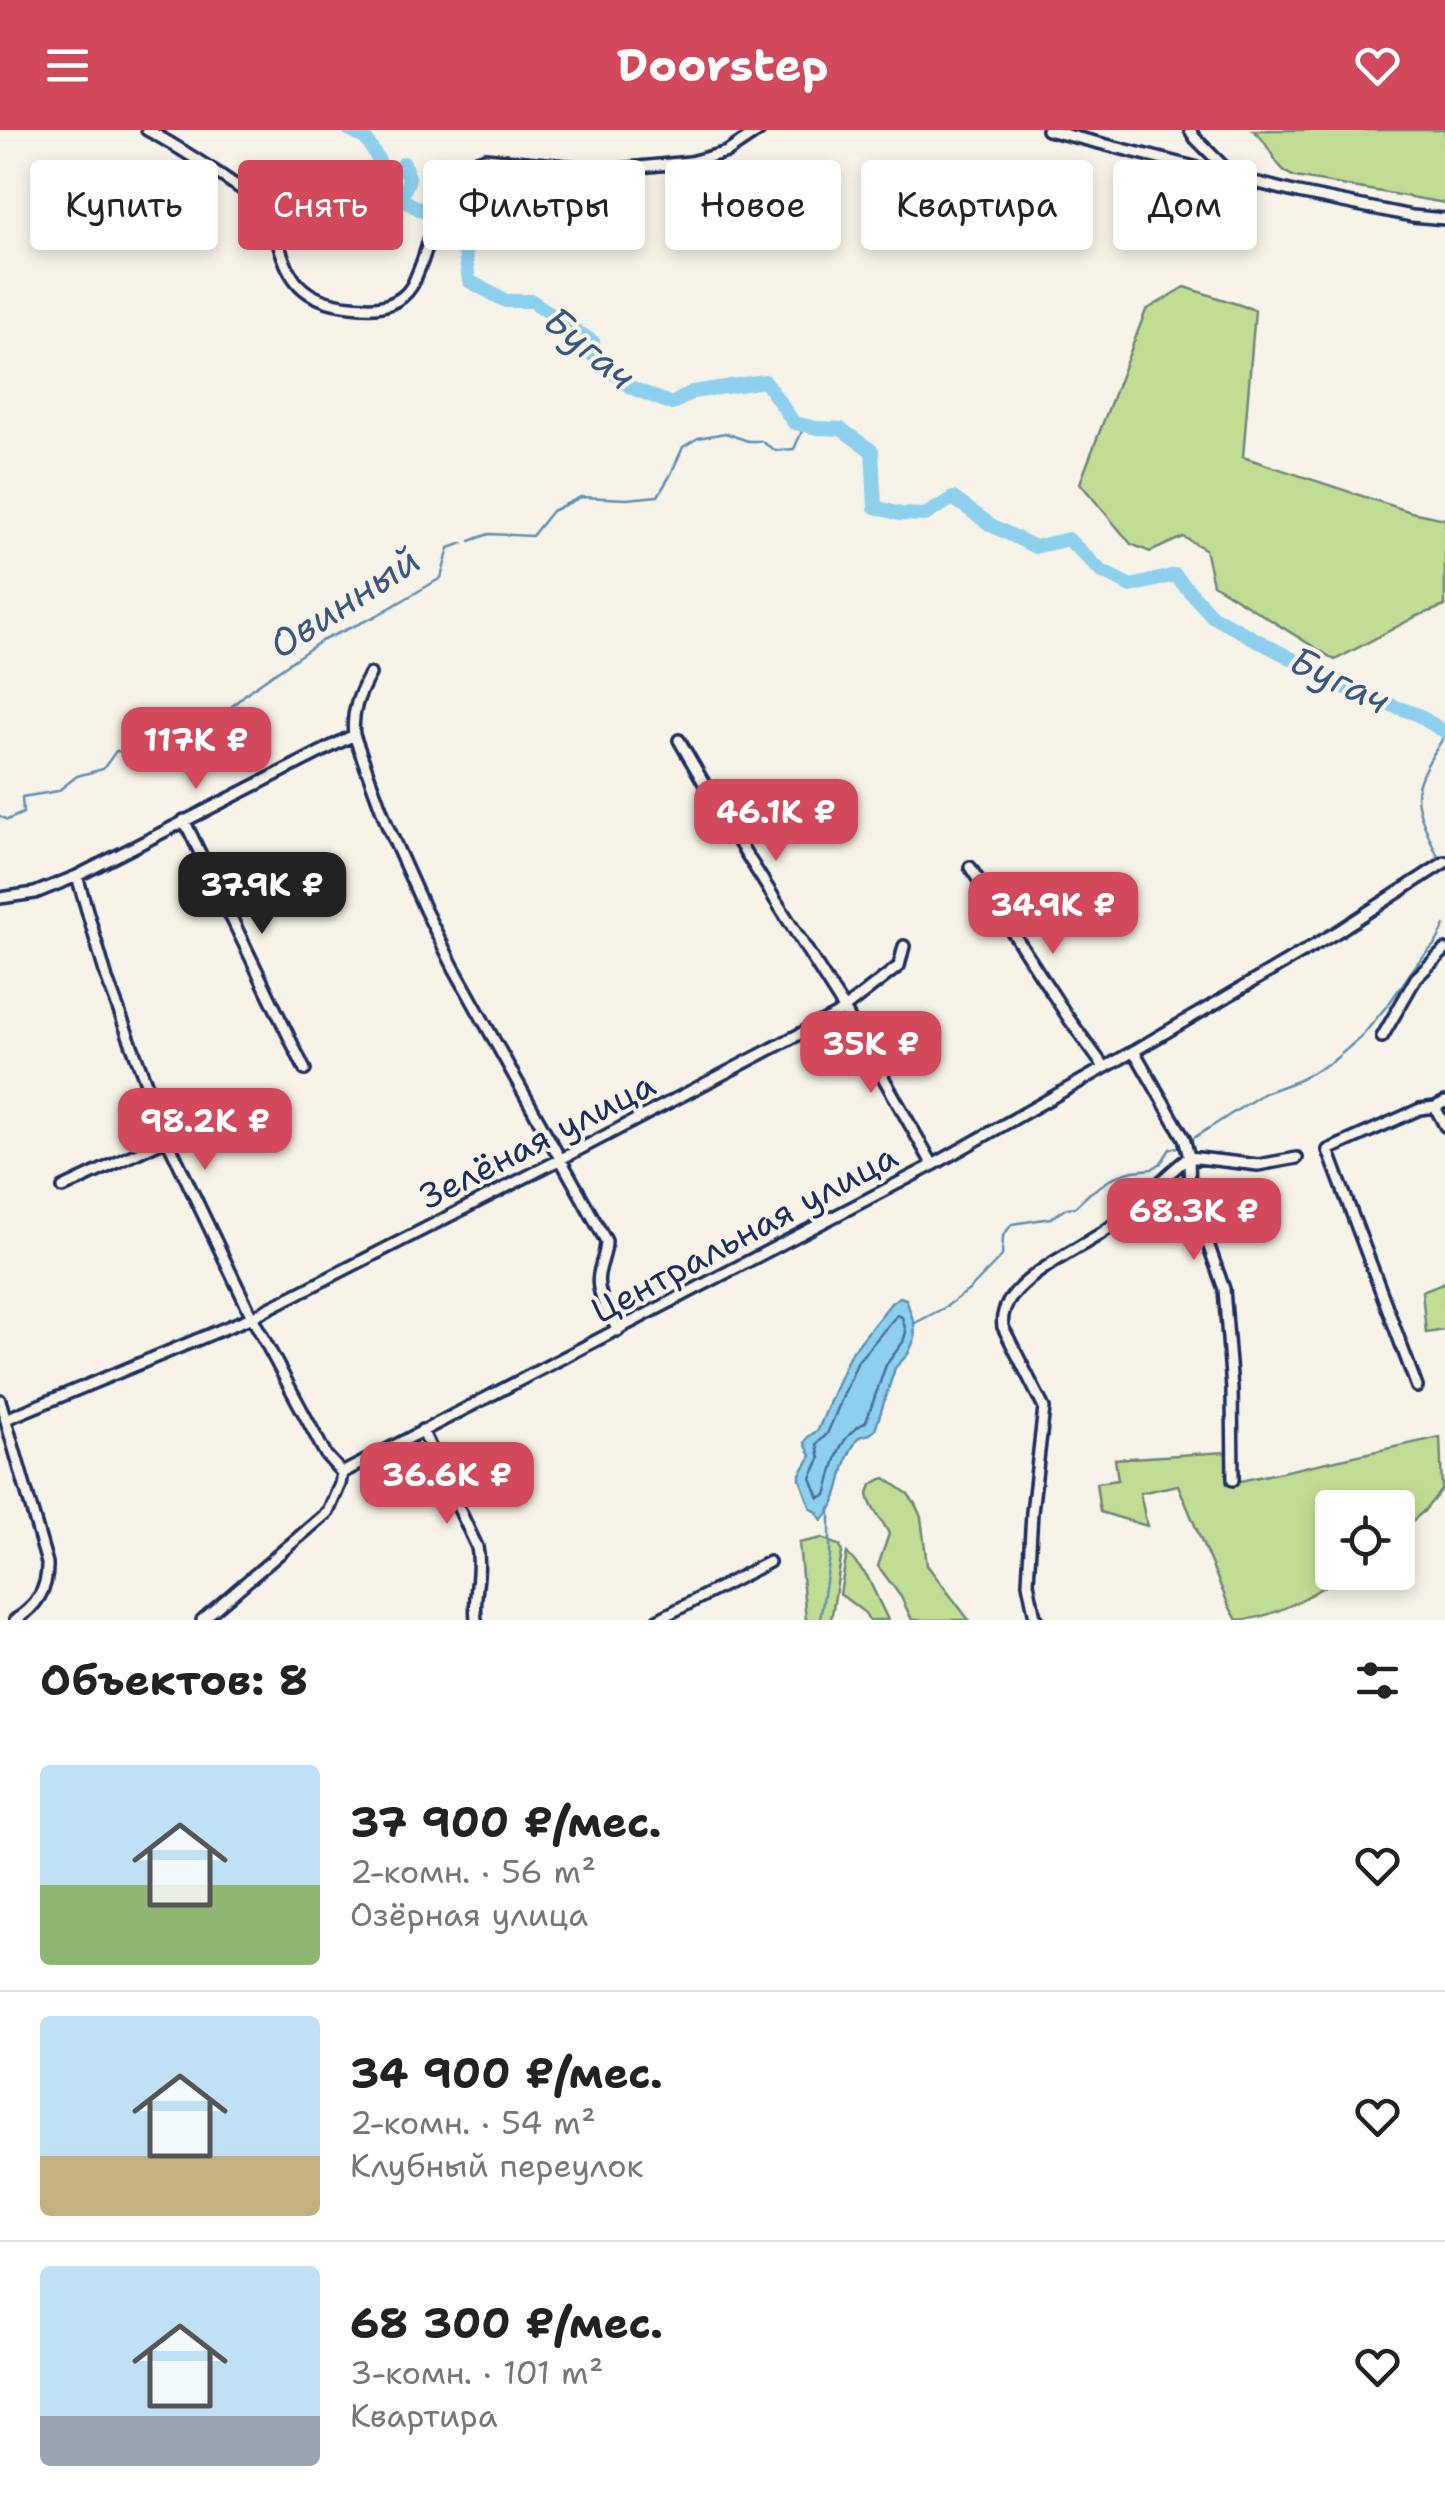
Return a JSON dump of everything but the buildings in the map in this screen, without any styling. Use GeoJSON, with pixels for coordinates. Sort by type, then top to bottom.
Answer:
{"type":"FeatureCollection","features":[{"type":"Feature","properties":{"kind":"street"},"geometry":{"type":"LineString","coordinates":[[146,130],[250,196],[264,213],[290,272],[307,293],[346,306],[380,307],[396,301],[412,287],[440,208],[466,166],[485,158],[608,170],[674,164],[727,152],[760,130]]}},
{"type":"Feature","properties":{"kind":"street"},"geometry":{"type":"LineString","coordinates":[[1048,130],[1169,160]]}},
{"type":"Feature","properties":{"kind":"street"},"geometry":{"type":"LineString","coordinates":[[1190,130],[1217,160]]}},
{"type":"Feature","properties":{"kind":"street"},"geometry":{"type":"LineString","coordinates":[[1257,182],[1393,212],[1445,219]]}},
{"type":"Feature","properties":{"kind":"street"},"geometry":{"type":"LineString","coordinates":[[370,674],[358,694],[354,735],[424,910],[497,1049],[606,1241],[598,1277],[599,1292],[618,1331]]}},
{"type":"Feature","properties":{"kind":"street"},"geometry":{"type":"LineString","coordinates":[[0,898],[35,893],[76,876],[354,735]]}},
{"type":"Feature","properties":{"kind":"street"},"geometry":{"type":"LineString","coordinates":[[679,740],[843,1007],[933,1164]]}},
{"type":"Feature","properties":{"kind":"street"},"geometry":{"type":"LineString","coordinates":[[184,820],[305,1070]]}},
{"type":"Feature","properties":{"kind":"street","name":"Центральная улица"},"geometry":{"type":"LineString","coordinates":[[342,1474],[933,1164],[1336,932],[1445,862]]}},
{"type":"Feature","properties":{"kind":"street"},"geometry":{"type":"LineString","coordinates":[[970,867],[1104,1068]]}},
{"type":"Feature","properties":{"kind":"street"},"geometry":{"type":"LineString","coordinates":[[76,876],[107,979],[168,1138],[252,1316],[326,1454],[342,1474],[328,1512],[202,1620]]}},
{"type":"Feature","properties":{"kind":"street","name":"Зелёная улица"},"geometry":{"type":"LineString","coordinates":[[6,1420],[252,1316],[836,1015],[899,966],[904,946]]}},
{"type":"Feature","properties":{"kind":"street"},"geometry":{"type":"LineString","coordinates":[[1382,1037],[1416,978],[1445,950]]}},
{"type":"Feature","properties":{"kind":"street"},"geometry":{"type":"LineString","coordinates":[[1134,1051],[1184,1138],[1190,1193],[1224,1289],[1234,1480]]}},
{"type":"Feature","properties":{"kind":"street"},"geometry":{"type":"LineString","coordinates":[[1417,1387],[1328,1150],[1440,1104],[1445,1126]]}},
{"type":"Feature","properties":{"kind":"street"},"geometry":{"type":"LineString","coordinates":[[62,1188],[168,1138]]}},
{"type":"Feature","properties":{"kind":"street"},"geometry":{"type":"LineString","coordinates":[[1038,1620],[1028,1583],[1044,1408],[1003,1328],[1003,1310],[1046,1265],[1114,1225],[1189,1157],[1258,1164],[1298,1158]]}},
{"type":"Feature","properties":{"kind":"street"},"geometry":{"type":"LineString","coordinates":[[0,1400],[47,1572],[35,1605],[16,1620]]}},
{"type":"Feature","properties":{"kind":"street"},"geometry":{"type":"LineString","coordinates":[[422,1430],[477,1547],[480,1564],[476,1620]]}},
{"type":"Feature","properties":{"kind":"street"},"geometry":{"type":"LineString","coordinates":[[658,1620],[769,1562]]}},
{"type":"Feature","properties":{"kind":"green space"},"geometry":{"type":"Polygon","coordinates":[[[1253,130],[1445,130],[1445,203],[1295,177],[1281,168],[1253,130]]]}},
{"type":"Feature","properties":{"kind":"green space"},"geometry":{"type":"Polygon","coordinates":[[[1185,287],[1255,310],[1243,457],[1411,512],[1445,519],[1445,606],[1417,616],[1335,660],[1213,584],[1205,549],[1183,537],[1150,552],[1131,544],[1080,483],[1146,310],[1185,287]]]}},
{"type":"Feature","properties":{"kind":"green space"},"geometry":{"type":"Polygon","coordinates":[[[1445,1282],[1445,1330],[1426,1333],[1422,1291],[1445,1282]]]}},
{"type":"Feature","properties":{"kind":"green space"},"geometry":{"type":"Polygon","coordinates":[[[1440,1437],[1442,1489],[1415,1519],[1415,1490],[1315,1490],[1315,1590],[1319,1590],[1251,1619],[1237,1620],[1229,1606],[1178,1485],[1140,1493],[1147,1526],[1100,1512],[1096,1483],[1118,1480],[1115,1459],[1226,1452],[1227,1484],[1440,1437]]]}},
{"type":"Feature","properties":{"kind":"green space"},"geometry":{"type":"Polygon","coordinates":[[[885,1478],[915,1504],[921,1517],[927,1565],[969,1620],[912,1620],[878,1566],[889,1534],[868,1497],[874,1483],[885,1478]]]}},
{"type":"Feature","properties":{"kind":"green space"},"geometry":{"type":"Polygon","coordinates":[[[822,1538],[840,1546],[842,1553],[831,1620],[806,1620],[799,1543],[822,1538]]]}},
{"type":"Feature","properties":{"kind":"green space"},"geometry":{"type":"Polygon","coordinates":[[[847,1553],[867,1576],[888,1620],[869,1620],[840,1594],[847,1553]]]}},
{"type":"Feature","properties":{"kind":"water"},"geometry":{"type":"Polygon","coordinates":[[[900,1297],[906,1299],[915,1338],[908,1354],[895,1368],[875,1430],[859,1437],[854,1445],[836,1499],[822,1520],[811,1509],[800,1479],[811,1456],[805,1443],[818,1430],[849,1356],[900,1297]]]}},
{"type":"Feature","properties":{"kind":"waterway","name":"Бугач"},"geometry":{"type":"LineString","coordinates":[[349,130],[366,139],[388,176],[404,163],[409,179],[401,199],[462,232],[469,281],[506,301],[532,301],[593,342],[589,352],[630,387],[672,404],[692,392],[765,381],[794,423],[841,429],[872,451],[875,507],[925,515],[953,498],[991,525],[1035,547],[1068,539],[1101,571],[1131,586],[1175,575],[1212,616],[1352,691],[1416,714],[1445,732]]}},
{"type":"Feature","properties":{"kind":"waterway","name":"Овинный"},"geometry":{"type":"LineString","coordinates":[[470,541],[489,534],[532,536],[552,511],[581,497],[658,496],[683,447],[698,438],[725,433],[761,441],[776,451],[794,449],[802,431],[817,428]]}},
{"type":"Feature","properties":{"kind":"waterway","name":"Овинный"},"geometry":{"type":"LineString","coordinates":[[0,816],[7,820],[23,813],[22,797],[58,791],[77,776],[103,769],[116,751],[156,753],[178,747],[203,718],[219,718],[250,690],[321,641],[376,616],[441,578],[449,548],[463,543]]}},
{"type":"Feature","properties":{"kind":"waterway"},"geometry":{"type":"LineString","coordinates":[[1438,857],[1422,819],[1417,794],[1424,770],[1445,735]]}},
{"type":"Feature","properties":{"kind":"waterway"},"geometry":{"type":"LineString","coordinates":[[1192,1139],[1264,1093],[1333,1061],[1362,1036],[1436,943],[1445,925]]}},
{"type":"Feature","properties":{"kind":"waterway"},"geometry":{"type":"LineString","coordinates":[[915,1323],[969,1290],[1002,1256],[1003,1236],[1012,1224],[1051,1218],[1075,1207],[1114,1177],[1152,1169],[1170,1149],[1178,1147]]}},
{"type":"Feature","properties":{"kind":"waterway"},"geometry":{"type":"LineString","coordinates":[[820,1620],[830,1556],[830,1509]]}}]}
